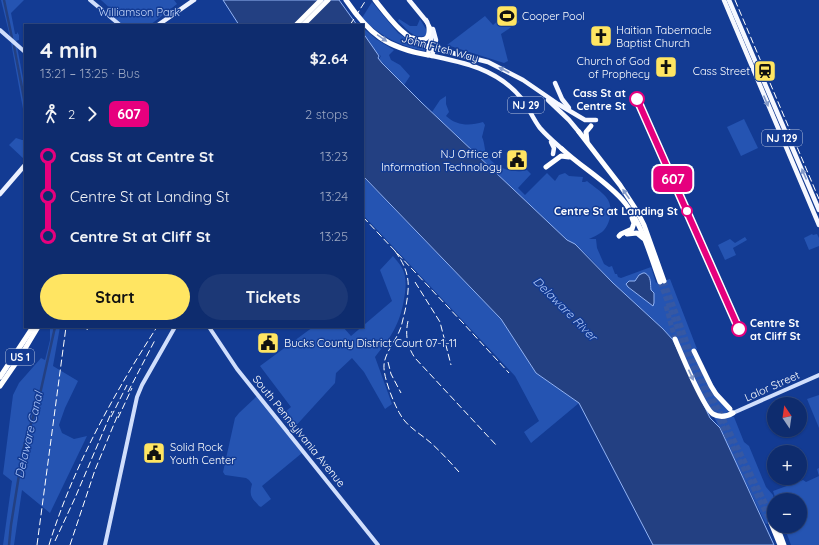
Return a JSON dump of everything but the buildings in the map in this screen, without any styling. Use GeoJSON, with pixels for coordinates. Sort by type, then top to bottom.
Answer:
{"type":"FeatureCollection","features":[{"type":"Feature","properties":{"kind":"highway"},"geometry":{"type":"LineString","coordinates":[[297,24],[321,0]]}},
{"type":"Feature","properties":{"kind":"highway"},"geometry":{"type":"LineString","coordinates":[[304,24],[328,0]]}},
{"type":"Feature","properties":{"kind":"highway","name":"John Fitch Way"},"geometry":{"type":"LineString","coordinates":[[346,0],[361,21],[383,40],[394,46],[412,52],[470,65],[496,76],[513,89],[522,99],[539,126],[562,149]]}},
{"type":"Feature","properties":{"kind":"highway","name":"NJ 29"},"geometry":{"type":"LineString","coordinates":[[375,0],[402,31],[420,44],[488,62],[503,69],[536,89],[569,120],[628,196],[637,211],[644,225],[662,281],[635,218],[625,203],[608,186],[562,149]]}},
{"type":"Feature","properties":{"kind":"highway"},"geometry":{"type":"LineString","coordinates":[[409,0],[433,28],[439,45],[448,51]]}},
{"type":"Feature","properties":{"kind":"highway","name":"NJ 129"},"geometry":{"type":"LineString","coordinates":[[724,0],[819,225]]}},
{"type":"Feature","properties":{"kind":"highway","name":"NJ 129"},"geometry":{"type":"LineString","coordinates":[[730,0],[819,210]]}},
{"type":"Feature","properties":{"kind":"highway"},"geometry":{"type":"LineString","coordinates":[[426,20],[431,29],[432,36],[430,56]]}},
{"type":"Feature","properties":{"kind":"highway"},"geometry":{"type":"LineString","coordinates":[[409,37],[421,40],[425,39],[430,33],[429,26]]}},
{"type":"Feature","properties":{"kind":"highway"},"geometry":{"type":"LineString","coordinates":[[432,47],[436,40]]}},
{"type":"Feature","properties":{"kind":"highway"},"geometry":{"type":"LineString","coordinates":[[555,83],[562,99],[572,112]]}},
{"type":"Feature","properties":{"kind":"highway"},"geometry":{"type":"LineString","coordinates":[[536,89],[585,120],[596,120]]}},
{"type":"Feature","properties":{"kind":"highway"},"geometry":{"type":"LineString","coordinates":[[590,147],[586,135],[587,130],[591,126]]}},
{"type":"Feature","properties":{"kind":"highway"},"geometry":{"type":"LineString","coordinates":[[547,135],[553,146],[553,154]]}},
{"type":"Feature","properties":{"kind":"highway"},"geometry":{"type":"LineString","coordinates":[[546,167],[561,156],[573,159]]}},
{"type":"Feature","properties":{"kind":"highway"},"geometry":{"type":"LineString","coordinates":[[625,203],[634,223],[632,229],[619,236],[634,232],[643,238]]}},
{"type":"Feature","properties":{"kind":"highway","name":"US 1"},"geometry":{"type":"LineString","coordinates":[[0,377],[32,328]]}},
{"type":"Feature","properties":{"kind":"highway","name":"US 1"},"geometry":{"type":"LineString","coordinates":[[0,386],[37,328]]}},
{"type":"Feature","properties":{"kind":"highway"},"geometry":{"type":"LineString","coordinates":[[675,339],[696,387],[709,410],[718,416],[724,417],[732,411],[710,386],[694,351]]}},
{"type":"Feature","properties":{"kind":"highway"},"geometry":{"type":"LineString","coordinates":[[775,533],[780,545]]}},
{"type":"Feature","properties":{"kind":"highway"},"geometry":{"type":"LineString","coordinates":[[779,533],[784,545]]}},
{"type":"Feature","properties":{"kind":"main road"},"geometry":{"type":"LineString","coordinates":[[90,0],[119,24]]}},
{"type":"Feature","properties":{"kind":"main road"},"geometry":{"type":"LineString","coordinates":[[156,24],[188,0]]}},
{"type":"Feature","properties":{"kind":"main road"},"geometry":{"type":"LineString","coordinates":[[159,24],[194,0]]}},
{"type":"Feature","properties":{"kind":"main road"},"geometry":{"type":"LineString","coordinates":[[0,30],[24,51]]}},
{"type":"Feature","properties":{"kind":"main road"},"geometry":{"type":"LineString","coordinates":[[0,194],[24,166]]}},
{"type":"Feature","properties":{"kind":"main road"},"geometry":{"type":"LineString","coordinates":[[105,545],[137,397],[142,385],[174,328]]}},
{"type":"Feature","properties":{"kind":"main road","name":"South Pennsylvania Avenue"},"geometry":{"type":"LineString","coordinates":[[210,328],[237,369],[378,545]]}},
{"type":"Feature","properties":{"kind":"main road","name":"Lalor Street"},"geometry":{"type":"LineString","coordinates":[[732,411],[819,376]]}},
{"type":"Feature","properties":{"kind":"green space"},"geometry":{"type":"Polygon","coordinates":[[[1,0],[24,0],[11,13],[15,34],[17,34],[17,32],[19,35],[19,40],[16,41],[24,84],[24,114],[10,37],[1,0]]]}},
{"type":"Feature","properties":{"kind":"green space","name":"Williamson Park"},"geometry":{"type":"Polygon","coordinates":[[[101,0],[174,0],[177,4],[151,24],[122,24],[110,18],[112,10],[101,0]]]}},
{"type":"Feature","properties":{"kind":"green space"},"geometry":{"type":"Polygon","coordinates":[[[372,2],[398,33],[417,46],[425,49],[425,51],[390,39],[362,18],[372,2]]]}},
{"type":"Feature","properties":{"kind":"green space"},"geometry":{"type":"Polygon","coordinates":[[[505,7],[519,22],[501,34],[508,61],[504,63],[447,45],[485,16],[493,25],[500,19],[497,14],[505,7]]]}},
{"type":"Feature","properties":{"kind":"green space"},"geometry":{"type":"Polygon","coordinates":[[[399,19],[410,26],[417,26],[420,19],[427,31],[426,35],[414,35],[398,21],[399,19]]]}},
{"type":"Feature","properties":{"kind":"green space"},"geometry":{"type":"Polygon","coordinates":[[[364,29],[376,39],[394,50],[389,55],[391,60],[400,65],[410,76],[404,85],[379,59],[381,56],[365,35],[364,29]]]}},
{"type":"Feature","properties":{"kind":"green space"},"geometry":{"type":"Polygon","coordinates":[[[446,96],[446,104],[449,112],[446,116],[450,119],[464,124],[483,122],[485,125],[482,137],[485,151],[490,160],[499,167],[516,171],[527,170],[531,174],[518,188],[525,195],[547,173],[555,181],[559,175],[565,173],[569,176],[583,177],[582,182],[587,181],[606,197],[611,210],[608,224],[602,232],[589,239],[596,239],[597,248],[604,264],[609,267],[612,266],[618,277],[621,278],[651,267],[656,283],[670,279],[697,349],[693,351],[728,409],[727,414],[716,413],[706,405],[677,339],[673,340],[614,284],[586,254],[567,240],[432,112],[440,100],[446,96]]]}},
{"type":"Feature","properties":{"kind":"green space"},"geometry":{"type":"Polygon","coordinates":[[[744,119],[758,148],[741,156],[727,127],[744,119]]]}},
{"type":"Feature","properties":{"kind":"green space"},"geometry":{"type":"Polygon","coordinates":[[[16,138],[24,140],[24,159],[9,145],[16,138]]]}},
{"type":"Feature","properties":{"kind":"green space"},"geometry":{"type":"Polygon","coordinates":[[[364,178],[501,319],[536,373],[579,403],[531,443],[524,432],[539,421],[515,376],[364,216],[364,178]]]}},
{"type":"Feature","properties":{"kind":"green space"},"geometry":{"type":"Polygon","coordinates":[[[812,234],[817,234],[819,238],[819,246],[809,250],[804,238],[812,234]]]}},
{"type":"Feature","properties":{"kind":"green space"},"geometry":{"type":"Polygon","coordinates":[[[745,237],[747,240],[733,248],[736,255],[725,260],[718,245],[730,239],[735,243],[745,237]]]}},
{"type":"Feature","properties":{"kind":"green space"},"geometry":{"type":"Polygon","coordinates":[[[393,256],[404,272],[406,283],[400,316],[394,330],[375,357],[392,404],[385,409],[364,372],[352,358],[336,373],[335,383],[292,430],[280,416],[291,407],[260,366],[312,328],[344,328],[351,336],[360,328],[364,328],[364,325],[392,301],[380,270],[393,256]]]}},
{"type":"Feature","properties":{"kind":"green space"},"geometry":{"type":"Polygon","coordinates":[[[50,328],[60,328],[53,366],[78,381],[65,408],[59,425],[62,433],[74,439],[87,436],[50,513],[22,490],[14,545],[3,545],[12,481],[3,474],[13,395],[19,383],[41,358],[45,360],[50,340],[50,328]]]}},
{"type":"Feature","properties":{"kind":"green space"},"geometry":{"type":"Polygon","coordinates":[[[819,395],[819,428],[807,399],[819,395]]]}},
{"type":"Feature","properties":{"kind":"green space"},"geometry":{"type":"Polygon","coordinates":[[[257,396],[302,453],[262,486],[271,499],[261,507],[251,496],[252,484],[249,480],[246,478],[225,475],[223,472],[235,418],[257,396]]]}},
{"type":"Feature","properties":{"kind":"green space"},"geometry":{"type":"Polygon","coordinates":[[[714,417],[734,417],[744,442],[749,446],[766,487],[771,493],[767,493],[766,524],[714,417]]]}},
{"type":"Feature","properties":{"kind":"green space"},"geometry":{"type":"Polygon","coordinates":[[[819,476],[819,545],[791,545],[787,533],[807,533],[807,493],[774,493],[773,491],[789,485],[807,485],[807,482],[819,476]]]}},
{"type":"Feature","properties":{"kind":"water"},"geometry":{"type":"Polygon","coordinates":[[[223,0],[339,0],[356,24],[238,24],[223,0]]]}},
{"type":"Feature","properties":{"kind":"water","name":"Delaware River"},"geometry":{"type":"Polygon","coordinates":[[[364,34],[382,63],[422,103],[567,240],[575,244],[613,283],[673,340],[710,418],[720,428],[767,530],[767,533],[768,533],[774,545],[653,545],[579,403],[536,373],[501,319],[364,177],[364,34]]]}},
{"type":"Feature","properties":{"kind":"water"},"geometry":{"type":"Polygon","coordinates":[[[645,273],[650,279],[651,290],[654,293],[653,306],[626,284],[629,281],[635,281],[639,275],[645,273]]]}},
{"type":"Feature","properties":{"kind":"waterway","name":"Delaware Canal"},"geometry":{"type":"LineString","coordinates":[[4,0],[12,38]]}},
{"type":"Feature","properties":{"kind":"waterway","name":"Delaware Canal"},"geometry":{"type":"LineString","coordinates":[[14,46],[24,99]]}},
{"type":"Feature","properties":{"kind":"waterway","name":"Delaware Canal"},"geometry":{"type":"LineString","coordinates":[[9,545],[23,450],[40,394],[55,328]]}},
{"type":"Feature","properties":{"kind":"tunnel"},"geometry":{"type":"LineString","coordinates":[[664,281],[693,358],[767,506]]}},
{"type":"Feature","properties":{"kind":"tunnel"},"geometry":{"type":"LineString","coordinates":[[660,282],[689,360],[767,515]]}},
{"type":"Feature","properties":{"kind":"tunnel"},"geometry":{"type":"LineString","coordinates":[[666,306],[675,339]]}},
{"type":"Feature","properties":{"kind":"railway"},"geometry":{"type":"LineString","coordinates":[[351,24],[366,0]]}},
{"type":"Feature","properties":{"kind":"railway"},"geometry":{"type":"LineString","coordinates":[[735,0],[819,199]]}},
{"type":"Feature","properties":{"kind":"railway"},"geometry":{"type":"LineString","coordinates":[[364,218],[509,373]]}},
{"type":"Feature","properties":{"kind":"railway"},"geometry":{"type":"LineString","coordinates":[[395,251],[407,273],[408,294],[401,327],[388,352],[384,365],[389,390],[403,419],[410,427],[435,446],[459,472]]}},
{"type":"Feature","properties":{"kind":"railway"},"geometry":{"type":"LineString","coordinates":[[415,282],[440,322],[451,365]]}},
{"type":"Feature","properties":{"kind":"railway"},"geometry":{"type":"LineString","coordinates":[[408,321],[407,340],[415,358],[497,446]]}},
{"type":"Feature","properties":{"kind":"railway"},"geometry":{"type":"LineString","coordinates":[[37,545],[66,328]]}},
{"type":"Feature","properties":{"kind":"railway"},"geometry":{"type":"LineString","coordinates":[[49,545],[82,460],[110,405],[156,328]]}},
{"type":"Feature","properties":{"kind":"railway"},"geometry":{"type":"LineString","coordinates":[[128,392],[155,340]]}},
{"type":"Feature","properties":{"kind":"railway"},"geometry":{"type":"LineString","coordinates":[[388,362],[391,374],[401,393]]}},
{"type":"Feature","properties":{"kind":"railway"},"geometry":{"type":"LineString","coordinates":[[111,417],[127,385]]}},
{"type":"Feature","properties":{"kind":"railway"},"geometry":{"type":"LineString","coordinates":[[118,418],[132,388]]}},
{"type":"Feature","properties":{"kind":"railway"},"geometry":{"type":"LineString","coordinates":[[55,541],[112,411]]}},
{"type":"Feature","properties":{"kind":"railway"},"geometry":{"type":"LineString","coordinates":[[70,545],[95,470],[119,412]]}},
{"type":"Feature","properties":{"kind":"bus line","name":"607"},"geometry":{"type":"LineString","coordinates":[[637,99],[739,329]]}},
{"type":"Feature","properties":{"kind":"place","name":"Cooper Pool"},"geometry":{"type":"Point","coordinates":[507,16]}},
{"type":"Feature","properties":{"kind":"place","name":"Haitian Tabernacle Baptist Church"},"geometry":{"type":"Point","coordinates":[601,36]}},
{"type":"Feature","properties":{"kind":"place","name":"Church of God of Prophecy"},"geometry":{"type":"Point","coordinates":[666,67]}},
{"type":"Feature","properties":{"kind":"place","name":"Cass Street"},"geometry":{"type":"Point","coordinates":[765,71]}},
{"type":"Feature","properties":{"kind":"place","name":"Cass St at Centre St"},"geometry":{"type":"Point","coordinates":[637,99]}},
{"type":"Feature","properties":{"kind":"place","name":"NJ Office of Information Technology"},"geometry":{"type":"Point","coordinates":[517,160]}},
{"type":"Feature","properties":{"kind":"place","name":"Centre St at Landing St"},"geometry":{"type":"Point","coordinates":[687,211]}},
{"type":"Feature","properties":{"kind":"place","name":"Centre St at Cliff St"},"geometry":{"type":"Point","coordinates":[739,329]}},
{"type":"Feature","properties":{"kind":"place","name":"Bucks County District Court 07-1-11"},"geometry":{"type":"Point","coordinates":[268,343]}},
{"type":"Feature","properties":{"kind":"place","name":"Solid Rock Youth Center"},"geometry":{"type":"Point","coordinates":[154,453]}}]}
